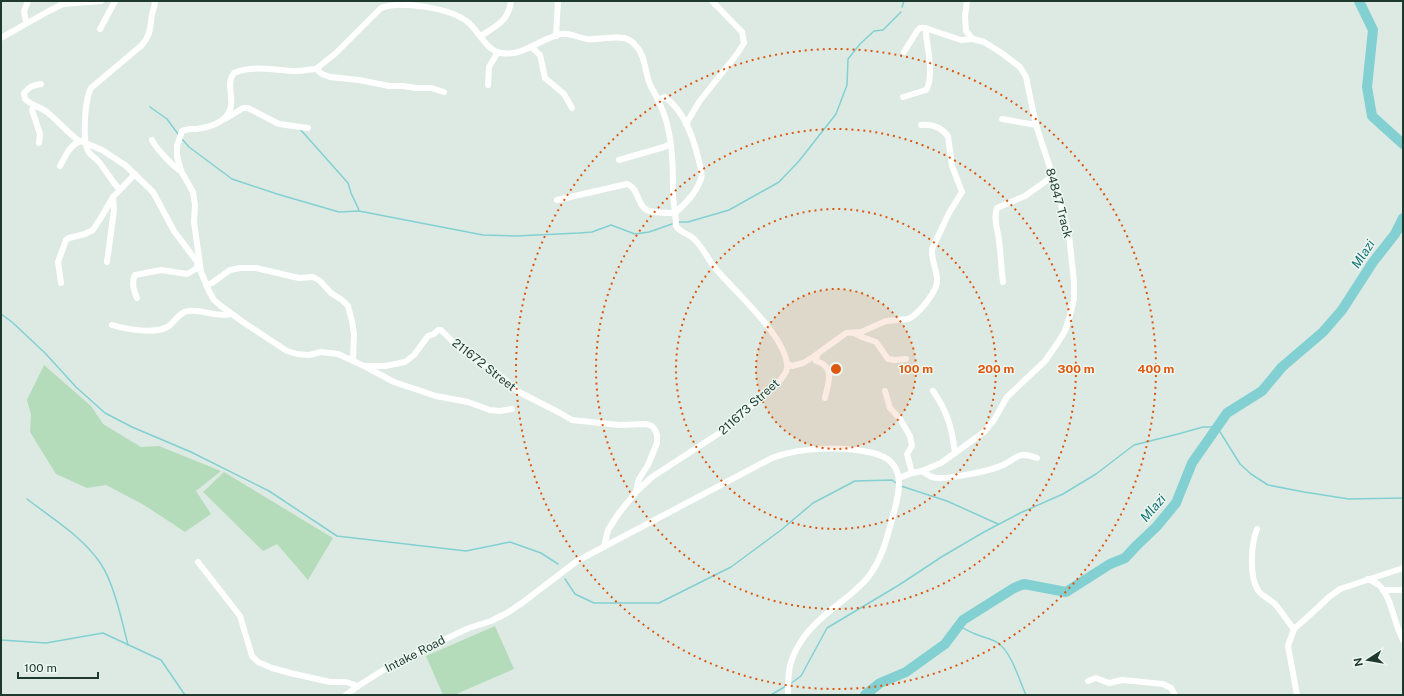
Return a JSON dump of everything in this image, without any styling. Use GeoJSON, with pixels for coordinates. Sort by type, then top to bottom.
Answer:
{"type":"FeatureCollection","features":[{"type":"Feature","properties":{"kind":"street"},"geometry":{"type":"LineString","coordinates":[[26,23],[24,11],[28,1]]}},
{"type":"Feature","properties":{"kind":"street"},"geometry":{"type":"LineString","coordinates":[[1,38],[63,4],[102,1],[110,11]]}},
{"type":"Feature","properties":{"kind":"street"},"geometry":{"type":"LineString","coordinates":[[100,29],[115,1]]}},
{"type":"Feature","properties":{"kind":"street"},"geometry":{"type":"LineString","coordinates":[[119,189],[98,161],[88,151],[83,142],[87,97],[89,90],[145,41],[152,27],[152,16],[155,1]]}},
{"type":"Feature","properties":{"kind":"street"},"geometry":{"type":"LineString","coordinates":[[384,1],[391,3]]}},
{"type":"Feature","properties":{"kind":"street"},"geometry":{"type":"LineString","coordinates":[[481,36],[504,20],[509,12],[512,1]]}},
{"type":"Feature","properties":{"kind":"street"},"geometry":{"type":"LineString","coordinates":[[556,36],[558,1]]}},
{"type":"Feature","properties":{"kind":"street"},"geometry":{"type":"LineString","coordinates":[[686,124],[699,102],[744,43],[742,32],[712,1]]}},
{"type":"Feature","properties":{"kind":"street"},"geometry":{"type":"LineString","coordinates":[[968,1],[965,26],[966,31],[973,39]]}},
{"type":"Feature","properties":{"kind":"street"},"geometry":{"type":"LineString","coordinates":[[225,119],[230,111],[230,82],[234,73],[255,68],[298,71],[316,69],[336,53],[381,8],[391,3],[420,2],[434,6],[467,22],[492,49],[498,52],[510,54],[561,34],[589,39],[621,38],[633,42],[640,50],[649,84],[658,100],[667,124],[670,144],[676,226],[694,239],[710,262],[764,322],[784,351],[787,365],[792,366],[803,364],[846,333],[862,332],[886,321],[908,319],[916,315],[930,297],[938,279],[932,255],[933,246],[949,213],[962,192],[952,166],[948,136],[945,132],[936,127],[921,125]]}},
{"type":"Feature","properties":{"kind":"street"},"geometry":{"type":"LineString","coordinates":[[903,97],[926,90],[928,87],[930,75],[926,31],[928,29],[918,28],[904,52]]}},
{"type":"Feature","properties":{"kind":"street","name":"84847 Track"},"geometry":{"type":"LineString","coordinates":[[899,478],[941,463],[984,432],[994,420],[1011,392],[1045,360],[1065,331],[1074,299],[1074,282],[1069,235],[1062,203],[1036,126],[1026,77],[1020,67],[1004,54],[988,44],[973,39],[962,40],[928,29]]}},
{"type":"Feature","properties":{"kind":"street"},"geometry":{"type":"LineString","coordinates":[[531,47],[540,55],[545,78],[564,94],[572,108]]}},
{"type":"Feature","properties":{"kind":"street"},"geometry":{"type":"LineString","coordinates":[[488,85],[488,67],[498,52]]}},
{"type":"Feature","properties":{"kind":"street"},"geometry":{"type":"LineString","coordinates":[[316,69],[322,74],[330,77],[359,80],[389,86],[431,88],[444,92]]}},
{"type":"Feature","properties":{"kind":"street"},"geometry":{"type":"LineString","coordinates":[[41,84],[33,85],[24,93],[25,99],[46,111],[70,134],[118,160],[135,174],[156,195],[174,231],[198,263]]}},
{"type":"Feature","properties":{"kind":"street"},"geometry":{"type":"LineString","coordinates":[[658,100],[663,96],[667,98],[681,114],[695,144],[702,176],[694,192],[676,213]]}},
{"type":"Feature","properties":{"kind":"street"},"geometry":{"type":"LineString","coordinates":[[34,105],[32,110],[40,134],[39,143]]}},
{"type":"Feature","properties":{"kind":"street"},"geometry":{"type":"LineString","coordinates":[[137,298],[133,284],[135,275],[161,270],[187,274],[196,269],[198,263],[193,192],[178,163],[177,150],[182,130],[198,129],[212,125],[243,108],[248,108],[278,124],[308,128]]}},
{"type":"Feature","properties":{"kind":"street"},"geometry":{"type":"LineString","coordinates":[[1002,119],[1016,120],[1036,126]]}},
{"type":"Feature","properties":{"kind":"street"},"geometry":{"type":"LineString","coordinates":[[152,140],[156,148],[181,171]]}},
{"type":"Feature","properties":{"kind":"street"},"geometry":{"type":"LineString","coordinates":[[60,166],[70,148],[83,142]]}},
{"type":"Feature","properties":{"kind":"street"},"geometry":{"type":"LineString","coordinates":[[619,160],[670,144]]}},
{"type":"Feature","properties":{"kind":"street"},"geometry":{"type":"LineString","coordinates":[[61,283],[58,262],[66,240],[93,230],[119,189],[135,174]]}},
{"type":"Feature","properties":{"kind":"street"},"geometry":{"type":"LineString","coordinates":[[1003,282],[995,218],[997,208],[1025,196],[1053,176]]}},
{"type":"Feature","properties":{"kind":"street"},"geometry":{"type":"LineString","coordinates":[[557,200],[627,184],[632,186],[646,209],[676,213]]}},
{"type":"Feature","properties":{"kind":"street"},"geometry":{"type":"LineString","coordinates":[[107,262],[114,210],[113,197]]}},
{"type":"Feature","properties":{"kind":"street","name":"211672 Street"},"geometry":{"type":"LineString","coordinates":[[198,263],[206,285],[214,300],[231,314],[287,351],[303,355],[321,352],[338,354],[364,366],[385,366],[405,362],[414,355],[428,336],[434,334],[438,330],[442,330],[462,350],[496,372],[519,392],[560,412],[572,420],[618,425],[646,424],[652,426],[657,435],[657,443],[648,465],[639,479],[634,493]]}},
{"type":"Feature","properties":{"kind":"street"},"geometry":{"type":"LineString","coordinates":[[206,285],[212,283],[230,270],[240,268],[256,268],[299,278],[313,277],[320,281],[348,306],[354,334],[353,361]]}},
{"type":"Feature","properties":{"kind":"street"},"geometry":{"type":"LineString","coordinates":[[112,325],[125,329],[160,330],[169,326],[180,314],[186,311],[227,315],[231,314]]}},
{"type":"Feature","properties":{"kind":"street"},"geometry":{"type":"LineString","coordinates":[[854,333],[879,344],[888,359],[906,359]]}},
{"type":"Feature","properties":{"kind":"street"},"geometry":{"type":"LineString","coordinates":[[817,355],[816,361],[827,366],[829,371],[825,398]]}},
{"type":"Feature","properties":{"kind":"street","name":"211673 Street"},"geometry":{"type":"LineString","coordinates":[[634,493],[652,477],[721,432],[776,386],[786,372],[788,364]]}},
{"type":"Feature","properties":{"kind":"street"},"geometry":{"type":"LineString","coordinates":[[364,366],[394,382],[436,396],[468,402],[490,410],[500,411],[512,409]]}},
{"type":"Feature","properties":{"kind":"street"},"geometry":{"type":"LineString","coordinates":[[885,391],[890,408],[900,419],[910,436],[912,446],[907,454],[912,473]]}},
{"type":"Feature","properties":{"kind":"street"},"geometry":{"type":"LineString","coordinates":[[933,391],[943,406],[950,423],[955,453]]}},
{"type":"Feature","properties":{"kind":"street","name":"Intake Road"},"geometry":{"type":"LineString","coordinates":[[346,695],[384,669],[469,628],[488,622],[507,613],[577,561],[604,546],[681,508],[765,462],[784,454],[820,450],[866,452],[885,458],[897,471],[899,478]]}},
{"type":"Feature","properties":{"kind":"street"},"geometry":{"type":"LineString","coordinates":[[922,471],[932,477],[938,478],[988,470],[1003,465],[1020,455],[1025,454],[1037,458]]}},
{"type":"Feature","properties":{"kind":"street"},"geometry":{"type":"LineString","coordinates":[[788,695],[788,668],[793,655],[805,635],[869,577],[876,566],[886,541],[897,503],[900,485],[899,478]]}},
{"type":"Feature","properties":{"kind":"street"},"geometry":{"type":"LineString","coordinates":[[604,546],[608,530],[618,513],[634,493]]}},
{"type":"Feature","properties":{"kind":"street"},"geometry":{"type":"LineString","coordinates":[[1257,529],[1252,554],[1252,574],[1256,588],[1260,594],[1274,604],[1294,629]]}},
{"type":"Feature","properties":{"kind":"street"},"geometry":{"type":"LineString","coordinates":[[198,562],[236,611],[242,624],[252,656],[258,662],[290,673],[330,682],[346,682],[358,686]]}},
{"type":"Feature","properties":{"kind":"street"},"geometry":{"type":"LineString","coordinates":[[1297,695],[1288,646],[1294,629],[1312,614],[1329,596],[1340,589],[1403,568]]}},
{"type":"Feature","properties":{"kind":"street"},"geometry":{"type":"LineString","coordinates":[[1368,579],[1383,590],[1388,599],[1398,631],[1403,640]]}},
{"type":"Feature","properties":{"kind":"street"},"geometry":{"type":"LineString","coordinates":[[1383,590],[1403,590]]}},
{"type":"Feature","properties":{"kind":"street"},"geometry":{"type":"LineString","coordinates":[[1088,681],[1094,678],[1109,682],[1122,680],[1163,684],[1171,688],[1174,695]]}},
{"type":"Feature","properties":{"kind":"green space"},"geometry":{"type":"Polygon","coordinates":[[[44,365],[91,406],[103,424],[141,447],[159,446],[221,471],[196,491],[211,514],[185,532],[144,505],[106,485],[87,488],[56,474],[30,432],[31,415],[27,400],[44,365]]]}},
{"type":"Feature","properties":{"kind":"green space"},"geometry":{"type":"Polygon","coordinates":[[[224,472],[333,538],[308,580],[277,544],[263,551],[203,492],[224,472]]]}},
{"type":"Feature","properties":{"kind":"green space"},"geometry":{"type":"Polygon","coordinates":[[[495,626],[514,669],[454,695],[443,695],[426,656],[495,626]]]}},
{"type":"Feature","properties":{"kind":"waterway"},"geometry":{"type":"LineString","coordinates":[[902,7],[904,1]]}},
{"type":"Feature","properties":{"kind":"waterway","name":"Mlazi"},"geometry":{"type":"LineString","coordinates":[[1359,1],[1373,30],[1367,87],[1372,116],[1403,144]]}},
{"type":"Feature","properties":{"kind":"waterway"},"geometry":{"type":"LineString","coordinates":[[678,222],[688,222],[729,210],[779,182],[799,161],[836,114],[847,85],[848,59],[860,44],[874,31],[883,30],[901,12]]}},
{"type":"Feature","properties":{"kind":"waterway"},"geometry":{"type":"LineString","coordinates":[[150,107],[167,119],[178,134]]}},
{"type":"Feature","properties":{"kind":"waterway"},"geometry":{"type":"LineString","coordinates":[[300,129],[348,183],[359,210]]}},
{"type":"Feature","properties":{"kind":"waterway"},"geometry":{"type":"LineString","coordinates":[[182,139],[189,147],[232,179],[339,212],[359,211],[483,235],[516,236],[592,232],[611,225],[635,234],[649,232],[672,224]]}},
{"type":"Feature","properties":{"kind":"waterway","name":"Mlazi"},"geometry":{"type":"LineString","coordinates":[[865,695],[880,683],[906,672],[945,644],[963,620],[1014,588],[1024,584],[1066,592],[1110,564],[1125,558],[1157,526],[1176,503],[1192,463],[1227,413],[1262,391],[1282,367],[1323,332],[1342,310],[1373,262],[1395,234],[1403,218]]}},
{"type":"Feature","properties":{"kind":"waterway","name":"Mlazi"},"geometry":{"type":"LineString","coordinates":[[1395,234],[1403,232]]}},
{"type":"Feature","properties":{"kind":"waterway"},"geometry":{"type":"LineString","coordinates":[[1,314],[12,322],[45,353],[76,387],[105,413],[132,427],[191,452],[269,491],[337,536],[466,551],[510,542],[541,553],[558,564]]}},
{"type":"Feature","properties":{"kind":"waterway"},"geometry":{"type":"LineString","coordinates":[[790,684],[801,676],[827,628],[984,532],[1020,513],[1063,494],[1096,474],[1134,445],[1203,427],[1217,427],[1240,464],[1251,474],[1268,485],[1349,499],[1403,498]]}},
{"type":"Feature","properties":{"kind":"waterway"},"geometry":{"type":"LineString","coordinates":[[565,579],[575,594],[594,603],[659,603],[731,567],[781,530],[813,503],[855,481],[892,480],[896,483]]}},
{"type":"Feature","properties":{"kind":"waterway"},"geometry":{"type":"LineString","coordinates":[[901,486],[947,501],[998,524]]}},
{"type":"Feature","properties":{"kind":"waterway"},"geometry":{"type":"LineString","coordinates":[[27,499],[77,537],[86,545],[101,564],[114,592],[128,645]]}},
{"type":"Feature","properties":{"kind":"waterway"},"geometry":{"type":"LineString","coordinates":[[959,626],[996,642],[1003,647],[1015,667],[1026,695]]}},
{"type":"Feature","properties":{"kind":"waterway"},"geometry":{"type":"LineString","coordinates":[[1,640],[46,643],[103,633],[161,660],[185,695]]}},
{"type":"Feature","properties":{"kind":"waterway"},"geometry":{"type":"LineString","coordinates":[[771,695],[786,686]]}}]}
